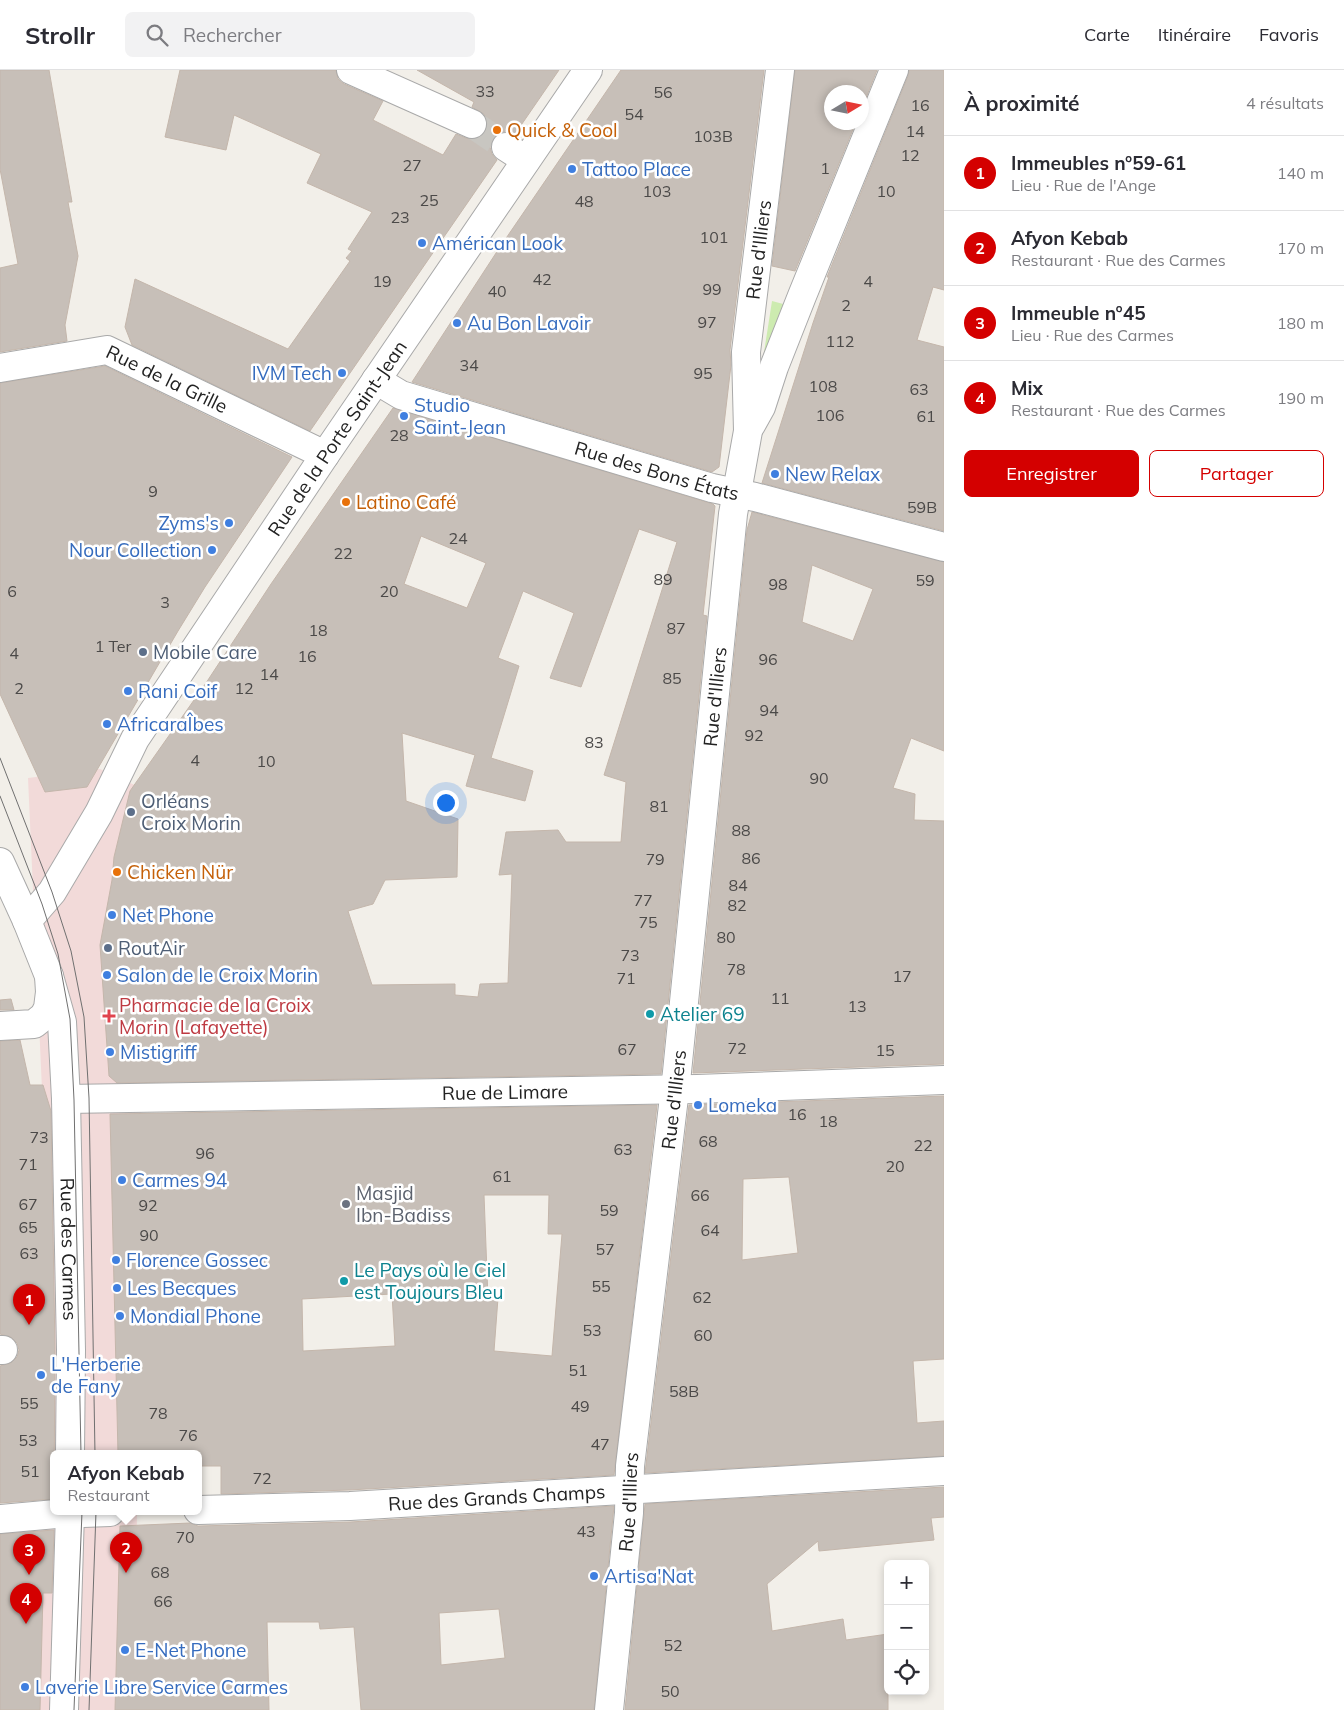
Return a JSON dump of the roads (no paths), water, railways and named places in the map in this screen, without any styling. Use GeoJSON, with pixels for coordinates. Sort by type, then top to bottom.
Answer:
{"type":"FeatureCollection","features":[{"type":"Feature","properties":{"kind":"street"},"geometry":{"type":"LineString","coordinates":[[351,70],[472,124]]}},
{"type":"Feature","properties":{"kind":"street","name":"Rue de la Porte Saint-Jean"},"geometry":{"type":"LineString","coordinates":[[27,922],[52,892],[99,813],[135,739],[376,380],[516,153],[588,70]]}},
{"type":"Feature","properties":{"kind":"street","name":"Rue d'Illiers"},"geometry":{"type":"LineString","coordinates":[[609,1710],[629,1513],[631,1456],[675,1089],[733,514],[748,431],[746,352],[780,70]]}},
{"type":"Feature","properties":{"kind":"street","name":"Rue d'Illiers"},"geometry":{"type":"LineString","coordinates":[[748,431],[761,407],[774,367],[802,296],[894,70]]}},
{"type":"Feature","properties":{"kind":"street","name":"Rue de la Grille"},"geometry":{"type":"LineString","coordinates":[[0,368],[107,350],[325,455]]}},
{"type":"Feature","properties":{"kind":"street","name":"Rue des Bons États"},"geometry":{"type":"LineString","coordinates":[[376,380],[401,395],[703,485],[944,547]]}},
{"type":"Feature","properties":{"kind":"street","name":"Rue des Carmes"},"geometry":{"type":"LineString","coordinates":[[0,862],[49,976],[62,1022],[66,1098],[64,1350],[70,1450]]}},
{"type":"Feature","properties":{"kind":"street"},"geometry":{"type":"LineString","coordinates":[[9,1026],[34,1024],[44,1016],[48,1008],[50,992],[49,976]]}},
{"type":"Feature","properties":{"kind":"street","name":"Rue de Limare"},"geometry":{"type":"LineString","coordinates":[[66,1098],[74,1100],[675,1089],[944,1080]]}},
{"type":"Feature","properties":{"kind":"street","name":"Rue des Grands Champs"},"geometry":{"type":"LineString","coordinates":[[202,1510],[350,1506],[944,1471]]}},
{"type":"Feature","properties":{"kind":"street"},"geometry":{"type":"LineString","coordinates":[[0,1519],[50,1515]]}},
{"type":"Feature","properties":{"kind":"street"},"geometry":{"type":"LineString","coordinates":[[64,1710],[70,1515]]}},
{"type":"Feature","properties":{"kind":"tunnel"},"geometry":{"type":"LineString","coordinates":[[472,124],[506,147]]}},
{"type":"Feature","properties":{"kind":"tram line"},"geometry":{"type":"LineString","coordinates":[[0,758],[52,892],[71,951],[84,1017],[89,1098],[95,1450]]}},
{"type":"Feature","properties":{"kind":"tram line"},"geometry":{"type":"LineString","coordinates":[[0,796],[42,904],[58,954],[70,1019],[74,1100],[81,1450]]}},
{"type":"Feature","properties":{"kind":"tram line"},"geometry":{"type":"LineString","coordinates":[[74,1710],[82,1515]]}},
{"type":"Feature","properties":{"kind":"tram line"},"geometry":{"type":"LineString","coordinates":[[89,1710],[96,1515]]}},
{"type":"Feature","properties":{"kind":"place","name":"Quick & Cool"},"geometry":{"type":"Point","coordinates":[497,130]}},
{"type":"Feature","properties":{"kind":"place","name":"Tattoo Place"},"geometry":{"type":"Point","coordinates":[572,169]}},
{"type":"Feature","properties":{"kind":"place","name":"Américan Look"},"geometry":{"type":"Point","coordinates":[422,243]}},
{"type":"Feature","properties":{"kind":"place","name":"Au Bon Lavoir"},"geometry":{"type":"Point","coordinates":[457,323]}},
{"type":"Feature","properties":{"kind":"place","name":"IVM Tech"},"geometry":{"type":"Point","coordinates":[342,373]}},
{"type":"Feature","properties":{"kind":"place","name":"Studio Saint-Jean"},"geometry":{"type":"Point","coordinates":[404,416]}},
{"type":"Feature","properties":{"kind":"place","name":"New Relax"},"geometry":{"type":"Point","coordinates":[775,474]}},
{"type":"Feature","properties":{"kind":"place","name":"Latino Café"},"geometry":{"type":"Point","coordinates":[346,502]}},
{"type":"Feature","properties":{"kind":"place","name":"Zyms's"},"geometry":{"type":"Point","coordinates":[229,523]}},
{"type":"Feature","properties":{"kind":"place","name":"Nour Collection"},"geometry":{"type":"Point","coordinates":[212,550]}},
{"type":"Feature","properties":{"kind":"place","name":"Mobile Care"},"geometry":{"type":"Point","coordinates":[143,652]}},
{"type":"Feature","properties":{"kind":"place","name":"Rani Coif"},"geometry":{"type":"Point","coordinates":[128,691]}},
{"type":"Feature","properties":{"kind":"place","name":"AfricaraÎbes"},"geometry":{"type":"Point","coordinates":[107,724]}},
{"type":"Feature","properties":{"kind":"place","name":"Orléans Croix Morin"},"geometry":{"type":"Point","coordinates":[131,812]}},
{"type":"Feature","properties":{"kind":"place","name":"Chicken Nür"},"geometry":{"type":"Point","coordinates":[117,872]}},
{"type":"Feature","properties":{"kind":"place","name":"Net Phone"},"geometry":{"type":"Point","coordinates":[112,915]}},
{"type":"Feature","properties":{"kind":"place","name":"RoutAir"},"geometry":{"type":"Point","coordinates":[108,948]}},
{"type":"Feature","properties":{"kind":"place","name":"Salon de le Croix Morin"},"geometry":{"type":"Point","coordinates":[107,975]}},
{"type":"Feature","properties":{"kind":"place","name":"Atelier 69"},"geometry":{"type":"Point","coordinates":[650,1014]}},
{"type":"Feature","properties":{"kind":"place","name":"Pharmacie de la Croix Morin (Lafayette)"},"geometry":{"type":"Point","coordinates":[109,1016]}},
{"type":"Feature","properties":{"kind":"place","name":"Mistigriff"},"geometry":{"type":"Point","coordinates":[110,1052]}},
{"type":"Feature","properties":{"kind":"place","name":"Lomeka"},"geometry":{"type":"Point","coordinates":[698,1105]}},
{"type":"Feature","properties":{"kind":"place","name":"Carmes 94"},"geometry":{"type":"Point","coordinates":[122,1180]}},
{"type":"Feature","properties":{"kind":"place","name":"Masjid Ibn-Badiss"},"geometry":{"type":"Point","coordinates":[346,1204]}},
{"type":"Feature","properties":{"kind":"place","name":"Florence Gossec"},"geometry":{"type":"Point","coordinates":[116,1260]}},
{"type":"Feature","properties":{"kind":"place","name":"Le Pays où le Ciel est Toujours Bleu"},"geometry":{"type":"Point","coordinates":[344,1281]}},
{"type":"Feature","properties":{"kind":"place","name":"Les Becques"},"geometry":{"type":"Point","coordinates":[117,1288]}},
{"type":"Feature","properties":{"kind":"place","name":"Mondial Phone"},"geometry":{"type":"Point","coordinates":[120,1316]}},
{"type":"Feature","properties":{"kind":"place","name":"Immeubles n°59-61"},"geometry":{"type":"Point","coordinates":[29,1325]}},
{"type":"Feature","properties":{"kind":"place","name":"L'Herberie de Fany"},"geometry":{"type":"Point","coordinates":[41,1375]}},
{"type":"Feature","properties":{"kind":"place","name":"Afyon Kebab"},"geometry":{"type":"Point","coordinates":[126,1573]}},
{"type":"Feature","properties":{"kind":"place","name":"Immeuble n°45"},"geometry":{"type":"Point","coordinates":[29,1575]}},
{"type":"Feature","properties":{"kind":"place","name":"Artisa'Nat"},"geometry":{"type":"Point","coordinates":[594,1576]}},
{"type":"Feature","properties":{"kind":"place","name":"Mix"},"geometry":{"type":"Point","coordinates":[26,1624]}},
{"type":"Feature","properties":{"kind":"place","name":"E-Net Phone"},"geometry":{"type":"Point","coordinates":[125,1650]}},
{"type":"Feature","properties":{"kind":"place","name":"Laverie Libre Service Carmes"},"geometry":{"type":"Point","coordinates":[25,1687]}}]}
